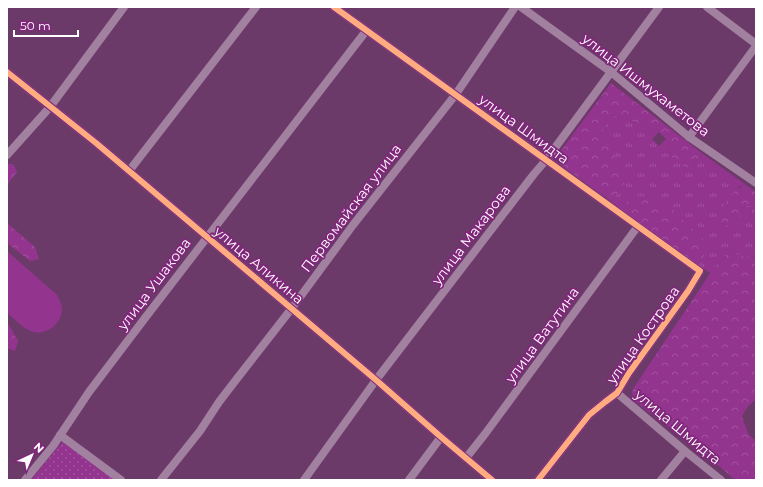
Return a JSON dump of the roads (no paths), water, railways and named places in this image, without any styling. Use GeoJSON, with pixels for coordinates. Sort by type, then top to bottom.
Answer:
{"type":"FeatureCollection","features":[{"type":"Feature","properties":{"kind":"street"},"geometry":{"type":"LineString","coordinates":[[7,155],[50,107],[123,7]]}},
{"type":"Feature","properties":{"kind":"street"},"geometry":{"type":"LineString","coordinates":[[129,171],[256,7]]}},
{"type":"Feature","properties":{"kind":"street","name":"улица Шмидта"},"geometry":{"type":"LineString","coordinates":[[334,7],[700,271]]}},
{"type":"Feature","properties":{"kind":"street","name":"Первомайская улица"},"geometry":{"type":"LineString","coordinates":[[161,480],[200,431],[219,402],[292,308],[353,225],[456,94],[515,7]]}},
{"type":"Feature","properties":{"kind":"street","name":"улица Ишмухаметова"},"geometry":{"type":"LineString","coordinates":[[521,7],[611,72],[689,137],[756,183]]}},
{"type":"Feature","properties":{"kind":"street","name":"улица Макарова"},"geometry":{"type":"LineString","coordinates":[[304,480],[376,380],[546,160],[659,7]]}},
{"type":"Feature","properties":{"kind":"street"},"geometry":{"type":"LineString","coordinates":[[689,137],[756,45],[707,7]]}},
{"type":"Feature","properties":{"kind":"street","name":"улица Ушакова"},"geometry":{"type":"LineString","coordinates":[[25,480],[53,446],[89,392],[366,31]]}},
{"type":"Feature","properties":{"kind":"street","name":"улица Аликина"},"geometry":{"type":"LineString","coordinates":[[7,72],[129,171],[292,308],[440,437],[492,480]]}},
{"type":"Feature","properties":{"kind":"street","name":"улица Ватутина"},"geometry":{"type":"LineString","coordinates":[[466,458],[638,226]]}},
{"type":"Feature","properties":{"kind":"street","name":"улица Кострова"},"geometry":{"type":"LineString","coordinates":[[538,480],[589,415],[617,393],[629,373],[688,291],[700,271]]}},
{"type":"Feature","properties":{"kind":"street","name":"улица Шмидта"},"geometry":{"type":"LineString","coordinates":[[617,393],[721,480]]}},
{"type":"Feature","properties":{"kind":"street"},"geometry":{"type":"LineString","coordinates":[[60,435],[121,480]]}},
{"type":"Feature","properties":{"kind":"street"},"geometry":{"type":"LineString","coordinates":[[409,480],[440,437]]}},
{"type":"Feature","properties":{"kind":"street"},"geometry":{"type":"LineString","coordinates":[[661,480],[685,451]]}}]}
